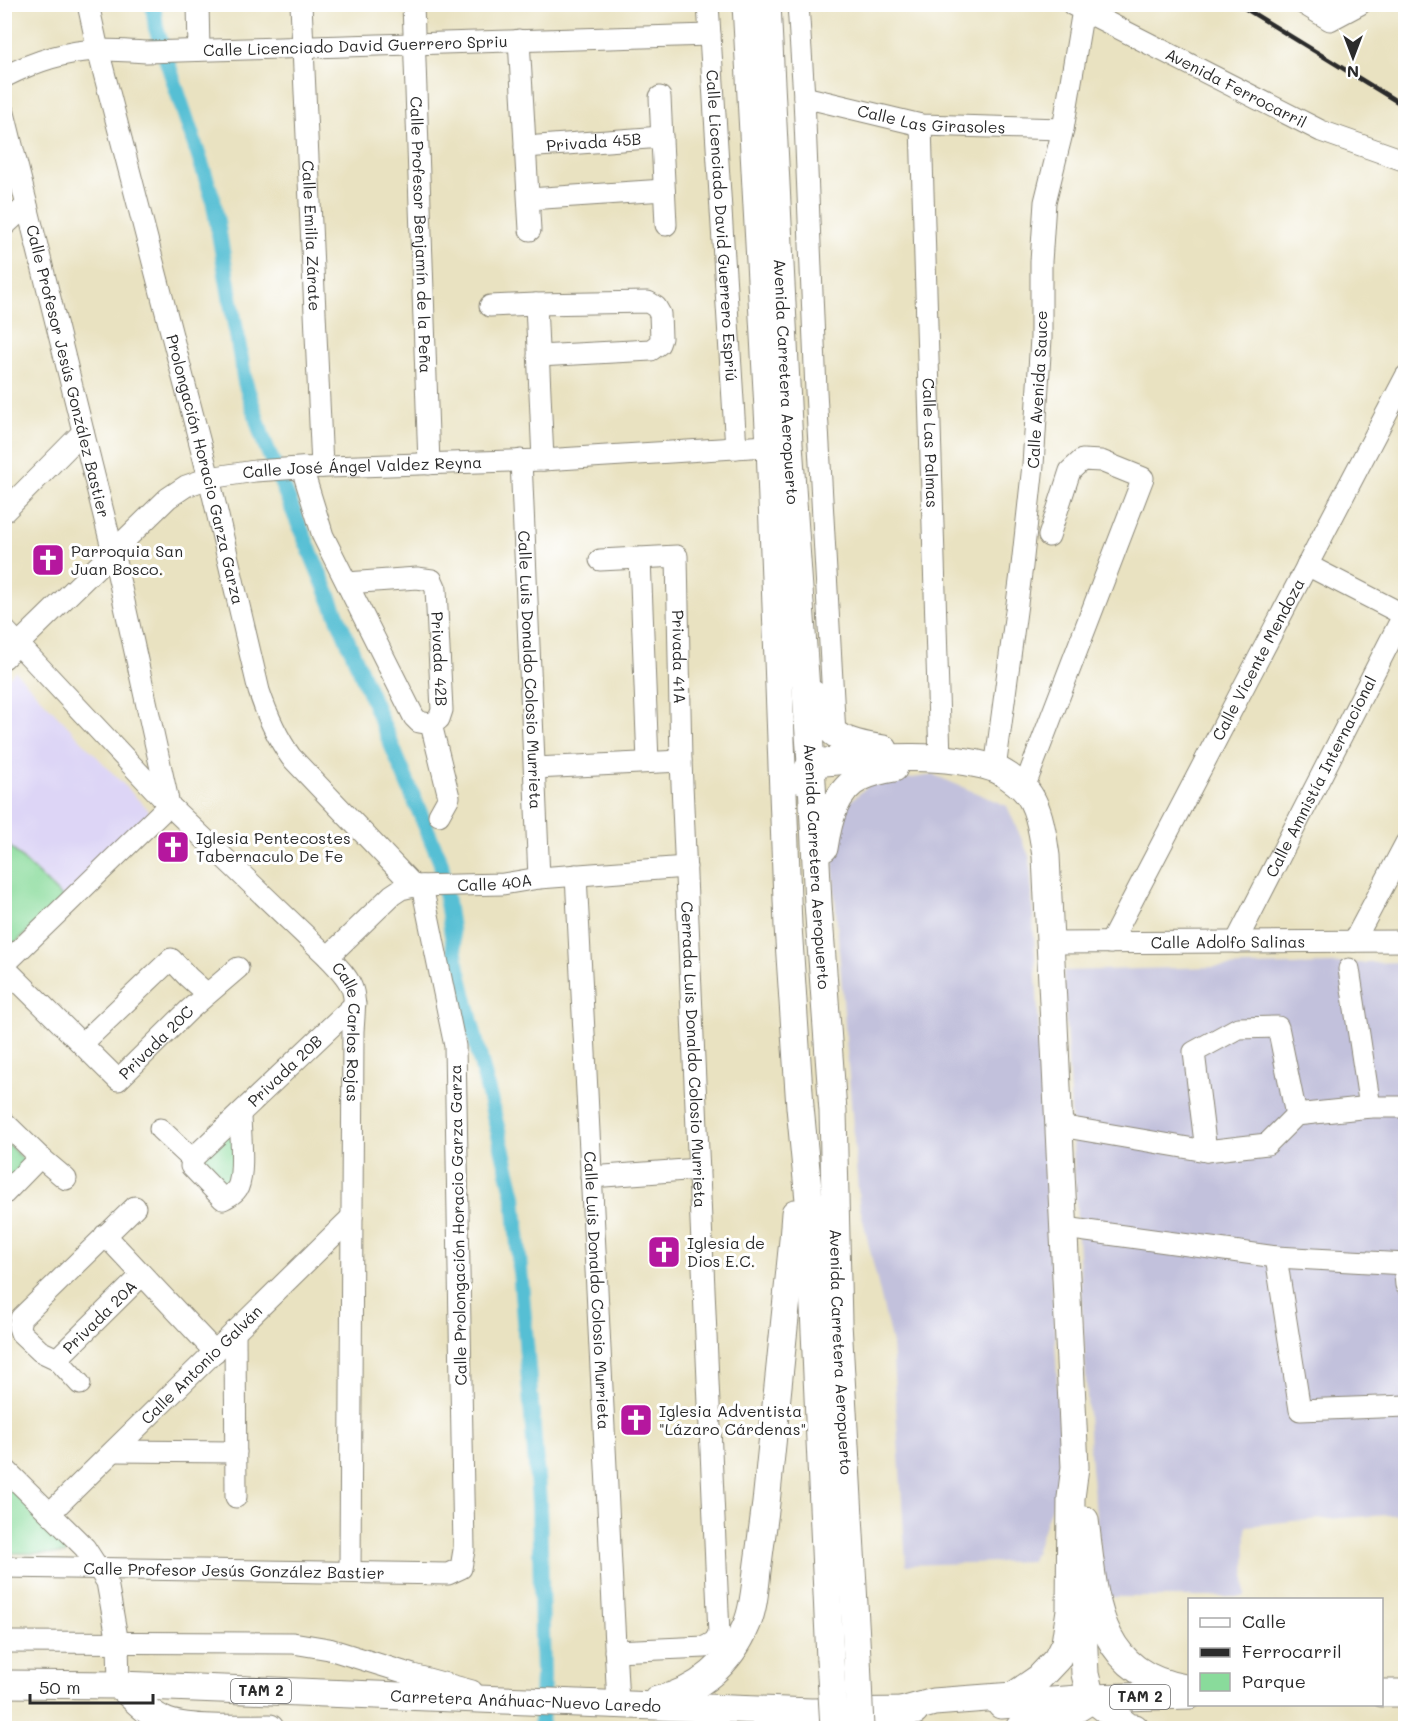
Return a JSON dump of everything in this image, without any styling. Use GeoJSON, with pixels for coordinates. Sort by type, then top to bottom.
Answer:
{"type":"FeatureCollection","features":[{"type":"Feature","properties":{"kind":"main road","name":"Avenida Carretera Aeropuerto"},"geometry":{"type":"LineString","coordinates":[[746,4],[780,445],[803,637],[818,903],[833,1111],[838,1323],[860,1728]]}},
{"type":"Feature","properties":{"kind":"main road","name":"Avenida Carretera Aeropuerto"},"geometry":{"type":"LineString","coordinates":[[767,4],[780,445],[787,882],[800,1107],[809,1200],[834,1728]]}},
{"type":"Feature","properties":{"kind":"main road"},"geometry":{"type":"LineString","coordinates":[[803,637],[817,711],[825,725],[835,735],[852,743],[995,769],[1024,788],[1033,802],[1043,838],[1046,856],[1065,1228],[1075,1467],[1098,1611],[1097,1663],[1091,1698],[1048,1724],[1019,1728]]}},
{"type":"Feature","properties":{"kind":"main road"},"geometry":{"type":"LineString","coordinates":[[787,882],[793,854],[802,780],[811,763],[866,759],[935,759]]}},
{"type":"Feature","properties":{"kind":"main road"},"geometry":{"type":"LineString","coordinates":[[818,903],[829,820],[840,795],[859,778],[873,772],[935,759]]}},
{"type":"Feature","properties":{"kind":"main road"},"geometry":{"type":"LineString","coordinates":[[623,1704],[668,1698],[689,1690],[717,1670],[736,1645],[747,1624],[754,1599],[788,1297],[800,1107]]}},
{"type":"Feature","properties":{"kind":"main road"},"geometry":{"type":"LineString","coordinates":[[898,1712],[934,1702],[1013,1696],[1039,1678],[1057,1659],[1065,1643],[1070,1610],[1071,1498],[1075,1467]]}},
{"type":"Feature","properties":{"kind":"main road"},"geometry":{"type":"LineString","coordinates":[[1071,1575],[1083,1626],[1085,1674],[1091,1698],[1130,1728],[1135,1728]]}},
{"type":"Feature","properties":{"kind":"main road"},"geometry":{"type":"LineString","coordinates":[[1098,1611],[1110,1638],[1126,1662],[1165,1685],[1188,1689]]}},
{"type":"Feature","properties":{"kind":"main road","name":"Carretera Anáhuac-Nuevo Laredo"},"geometry":{"type":"LineString","coordinates":[[4,1684],[119,1685],[810,1712],[898,1712],[1091,1698],[1188,1695]]}},
{"type":"Feature","properties":{"kind":"main road"},"geometry":{"type":"LineString","coordinates":[[119,1685],[145,1709],[164,1721],[198,1727],[270,1728]]}},
{"type":"Feature","properties":{"kind":"main road"},"geometry":{"type":"LineString","coordinates":[[1383,1693],[1406,1693]]}},
{"type":"Feature","properties":{"kind":"street","name":"Prolongación Horacio Garza Garza"},"geometry":{"type":"LineString","coordinates":[[88,4],[209,478],[258,691],[272,727],[291,757],[424,886]]}},
{"type":"Feature","properties":{"kind":"street"},"geometry":{"type":"LineString","coordinates":[[191,50],[198,4]]}},
{"type":"Feature","properties":{"kind":"street","name":"Calle Emilia Zárate"},"geometry":{"type":"LineString","coordinates":[[301,4],[308,468],[323,536],[414,717],[419,722],[431,724]]}},
{"type":"Feature","properties":{"kind":"street","name":"Calle Profesor Benjamín de la Peña"},"geometry":{"type":"LineString","coordinates":[[413,4],[429,464]]}},
{"type":"Feature","properties":{"kind":"street","name":"Calle Licenciado David Guerrero Espriú"},"geometry":{"type":"LineString","coordinates":[[708,4],[736,448]]}},
{"type":"Feature","properties":{"kind":"street"},"geometry":{"type":"LineString","coordinates":[[798,4],[835,735]]}},
{"type":"Feature","properties":{"kind":"street"},"geometry":{"type":"LineString","coordinates":[[1304,4],[1330,20],[1360,4]]}},
{"type":"Feature","properties":{"kind":"street","name":"Calle Avenida Sauce"},"geometry":{"type":"LineString","coordinates":[[995,769],[1033,465],[1041,338],[1041,262],[1045,202],[1063,129],[1078,7]]}},
{"type":"Feature","properties":{"kind":"street","name":"Avenida Ferrocarril"},"geometry":{"type":"LineString","coordinates":[[1078,7],[1321,131],[1406,161]]}},
{"type":"Feature","properties":{"kind":"street","name":"Calle Licenciado David Guerrero Spriu"},"geometry":{"type":"LineString","coordinates":[[4,77],[29,65],[67,54],[98,50],[146,52],[711,35]]}},
{"type":"Feature","properties":{"kind":"street","name":"Privada 45B"},"geometry":{"type":"LineString","coordinates":[[519,40],[530,230]]}},
{"type":"Feature","properties":{"kind":"street","name":"Calle Las Girasoles"},"geometry":{"type":"LineString","coordinates":[[804,97],[921,125],[1063,129]]}},
{"type":"Feature","properties":{"kind":"street","name":"Privada 45B"},"geometry":{"type":"LineString","coordinates":[[660,98],[666,225]]}},
{"type":"Feature","properties":{"kind":"street","name":"Calle Profesor Jesús González Bastier"},"geometry":{"type":"LineString","coordinates":[[4,113],[113,552],[169,805]]}},
{"type":"Feature","properties":{"kind":"street","name":"Calle Las Palmas"},"geometry":{"type":"LineString","coordinates":[[921,125],[935,759]]}},
{"type":"Feature","properties":{"kind":"street","name":"Privada 45B"},"geometry":{"type":"LineString","coordinates":[[525,147],[662,137]]}},
{"type":"Feature","properties":{"kind":"street"},"geometry":{"type":"LineString","coordinates":[[529,199],[664,190]]}},
{"type":"Feature","properties":{"kind":"street"},"geometry":{"type":"LineString","coordinates":[[4,226],[27,205]]}},
{"type":"Feature","properties":{"kind":"street"},"geometry":{"type":"LineString","coordinates":[[490,306],[648,302],[656,307],[660,314],[661,338],[659,344],[651,350],[538,356]]}},
{"type":"Feature","properties":{"kind":"street"},"geometry":{"type":"LineString","coordinates":[[536,304],[543,460]]}},
{"type":"Feature","properties":{"kind":"street","name":"Calle Vicente Mendoza"},"geometry":{"type":"LineString","coordinates":[[1110,943],[1406,376]]}},
{"type":"Feature","properties":{"kind":"street"},"geometry":{"type":"LineString","coordinates":[[4,512],[83,432]]}},
{"type":"Feature","properties":{"kind":"street","name":"Calle José Ángel Valdez Reyna"},"geometry":{"type":"LineString","coordinates":[[9,644],[113,552],[168,498],[186,486],[209,478],[255,471],[543,460],[780,445]]}},
{"type":"Feature","properties":{"kind":"street","name":"Calle Luis Donaldo Colosio Murrieta"},"geometry":{"type":"LineString","coordinates":[[521,460],[539,878]]}},
{"type":"Feature","properties":{"kind":"street"},"geometry":{"type":"LineString","coordinates":[[1024,788],[1143,478],[1101,461],[1082,460],[1070,471],[1049,536]]}},
{"type":"Feature","properties":{"kind":"street","name":"Privada 41A"},"geometry":{"type":"LineString","coordinates":[[600,560],[676,556],[681,761]]}},
{"type":"Feature","properties":{"kind":"street","name":"Privada 41A"},"geometry":{"type":"LineString","coordinates":[[640,558],[648,762]]}},
{"type":"Feature","properties":{"kind":"street"},"geometry":{"type":"LineString","coordinates":[[1307,565],[1405,613]]}},
{"type":"Feature","properties":{"kind":"street","name":"Privada 42B"},"geometry":{"type":"LineString","coordinates":[[347,583],[417,578],[432,580],[436,589],[442,710],[439,719],[431,724],[449,797],[440,815]]}},
{"type":"Feature","properties":{"kind":"street","name":"Calle Amnistía Internacional"},"geometry":{"type":"LineString","coordinates":[[1236,942],[1405,613]]}},
{"type":"Feature","properties":{"kind":"street","name":"Calle Carlos Rojas"},"geometry":{"type":"LineString","coordinates":[[9,644],[169,805],[347,976],[352,988],[355,1004],[350,1572]]}},
{"type":"Feature","properties":{"kind":"street"},"geometry":{"type":"LineString","coordinates":[[535,768],[681,761]]}},
{"type":"Feature","properties":{"kind":"street","name":"Cerrada Luis Donaldo Colosio Murrieta"},"geometry":{"type":"LineString","coordinates":[[615,1651],[705,1647],[714,1642],[719,1634],[681,761]]}},
{"type":"Feature","properties":{"kind":"street"},"geometry":{"type":"LineString","coordinates":[[4,966],[169,805]]}},
{"type":"Feature","properties":{"kind":"street"},"geometry":{"type":"LineString","coordinates":[[1354,941],[1406,843]]}},
{"type":"Feature","properties":{"kind":"street","name":"Calle 40A"},"geometry":{"type":"LineString","coordinates":[[328,957],[401,889],[424,886],[503,884],[539,878],[686,867]]}},
{"type":"Feature","properties":{"kind":"street","name":"Calle Luis Donaldo Colosio Murrieta"},"geometry":{"type":"LineString","coordinates":[[576,875],[615,1651],[623,1704]]}},
{"type":"Feature","properties":{"kind":"street","name":"Calle Prolongación Horacio Garza Garza"},"geometry":{"type":"LineString","coordinates":[[424,886],[455,1046],[464,1539],[462,1568]]}},
{"type":"Feature","properties":{"kind":"street","name":"Calle Adolfo Salinas"},"geometry":{"type":"LineString","coordinates":[[1050,943],[1406,940]]}},
{"type":"Feature","properties":{"kind":"street","name":"Privada 20C"},"geometry":{"type":"LineString","coordinates":[[82,1044],[171,959],[207,994]]}},
{"type":"Feature","properties":{"kind":"street","name":"Privada 20C"},"geometry":{"type":"LineString","coordinates":[[4,966],[118,1080],[207,994],[238,968]]}},
{"type":"Feature","properties":{"kind":"street"},"geometry":{"type":"LineString","coordinates":[[1349,969],[1370,1107]]}},
{"type":"Feature","properties":{"kind":"street","name":"Privada 20B"},"geometry":{"type":"LineString","coordinates":[[240,1114],[240,1174],[237,1187],[231,1195],[223,1199],[191,1166],[192,1159],[355,1004]]}},
{"type":"Feature","properties":{"kind":"street"},"geometry":{"type":"LineString","coordinates":[[1206,1151],[1194,1052],[1238,1029],[1278,1027],[1296,1115]]}},
{"type":"Feature","properties":{"kind":"street"},"geometry":{"type":"LineString","coordinates":[[1059,1126],[1206,1151],[1267,1144],[1296,1115],[1370,1107],[1406,1107]]}},
{"type":"Feature","properties":{"kind":"street"},"geometry":{"type":"LineString","coordinates":[[4,1122],[66,1179]]}},
{"type":"Feature","properties":{"kind":"street","name":"Privada 20B"},"geometry":{"type":"LineString","coordinates":[[160,1129],[192,1159]]}},
{"type":"Feature","properties":{"kind":"street"},"geometry":{"type":"LineString","coordinates":[[4,1194],[40,1157]]}},
{"type":"Feature","properties":{"kind":"street"},"geometry":{"type":"LineString","coordinates":[[591,1177],[699,1169]]}},
{"type":"Feature","properties":{"kind":"street","name":"Privada 20A"},"geometry":{"type":"LineString","coordinates":[[80,1384],[57,1359],[40,1351],[21,1333],[19,1327],[21,1318],[135,1207]]}},
{"type":"Feature","properties":{"kind":"street","name":"Calle Antonio Galván"},"geometry":{"type":"LineString","coordinates":[[50,1513],[352,1217]]}},
{"type":"Feature","properties":{"kind":"street"},"geometry":{"type":"LineString","coordinates":[[1065,1228],[1276,1257],[1405,1271]]}},
{"type":"Feature","properties":{"kind":"street","name":"Privada 20A"},"geometry":{"type":"LineString","coordinates":[[105,1235],[215,1352]]}},
{"type":"Feature","properties":{"kind":"street"},"geometry":{"type":"LineString","coordinates":[[1276,1257],[1300,1410],[1406,1406]]}},
{"type":"Feature","properties":{"kind":"street","name":"Privada 20A"},"geometry":{"type":"LineString","coordinates":[[57,1359],[142,1275]]}},
{"type":"Feature","properties":{"kind":"street"},"geometry":{"type":"LineString","coordinates":[[236,1331],[236,1497]]}},
{"type":"Feature","properties":{"kind":"street"},"geometry":{"type":"LineString","coordinates":[[114,1451],[236,1452]]}},
{"type":"Feature","properties":{"kind":"street"},"geometry":{"type":"LineString","coordinates":[[4,1468],[85,1548],[107,1582],[118,1643],[119,1685]]}},
{"type":"Feature","properties":{"kind":"street","name":"Calle Profesor Jesús González Bastier"},"geometry":{"type":"LineString","coordinates":[[4,1567],[448,1574],[462,1568]]}},
{"type":"Feature","properties":{"kind":"street"},"geometry":{"type":"LineString","coordinates":[[4,1642],[293,1643],[329,1649],[413,1675],[511,1700]]}},
{"type":"Feature","properties":{"kind":"shaded area"},"geometry":{"type":"Polygon","coordinates":[[[15,671],[150,812],[63,898],[5,841],[5,681],[15,671]]]}},
{"type":"Feature","properties":{"kind":"shaded area"},"geometry":{"type":"Polygon","coordinates":[[[934,775],[1007,806],[1030,858],[1062,1476],[1032,1561],[906,1565],[892,1344],[859,1203],[834,885],[833,843],[843,808],[870,784],[934,775]]]}},
{"type":"Feature","properties":{"kind":"shaded area"},"geometry":{"type":"Polygon","coordinates":[[[1405,962],[1405,1514],[1246,1526],[1245,1597],[1105,1597],[1091,1468],[1063,971],[1405,962]]]}},
{"type":"Feature","properties":{"kind":"green space"},"geometry":{"type":"Polygon","coordinates":[[[4,841],[63,898],[4,954],[4,841]]]}},
{"type":"Feature","properties":{"kind":"green space"},"geometry":{"type":"Polygon","coordinates":[[[240,1114],[231,1195],[192,1159],[240,1114]]]}},
{"type":"Feature","properties":{"kind":"green space"},"geometry":{"type":"Polygon","coordinates":[[[4,1140],[27,1163],[4,1187],[4,1140]]]}},
{"type":"Feature","properties":{"kind":"green space"},"geometry":{"type":"Polygon","coordinates":[[[4,1482],[71,1546],[65,1554],[5,1553],[4,1482]]]}},
{"type":"Feature","properties":{"kind":"waterway"},"geometry":{"type":"LineString","coordinates":[[153,4],[156,28],[213,199],[245,382],[263,439],[441,863],[456,961],[514,1196],[539,1502],[543,1676],[541,1728]]}},
{"type":"Feature","properties":{"kind":"railway"},"geometry":{"type":"LineString","coordinates":[[1238,4],[1406,107]]}},
{"type":"Feature","properties":{"kind":"place","name":"Parroquia San Juan Bosco."},"geometry":{"type":"Point","coordinates":[48,560]}},
{"type":"Feature","properties":{"kind":"place","name":"Iglesia Pentecostes Tabernaculo De Fe"},"geometry":{"type":"Point","coordinates":[173,847]}},
{"type":"Feature","properties":{"kind":"place","name":"Iglesia de Dios E.C."},"geometry":{"type":"Point","coordinates":[664,1252]}},
{"type":"Feature","properties":{"kind":"place","name":"Iglesia Adventista \"Lázaro Cárdenas\""},"geometry":{"type":"Point","coordinates":[636,1420]}}]}
